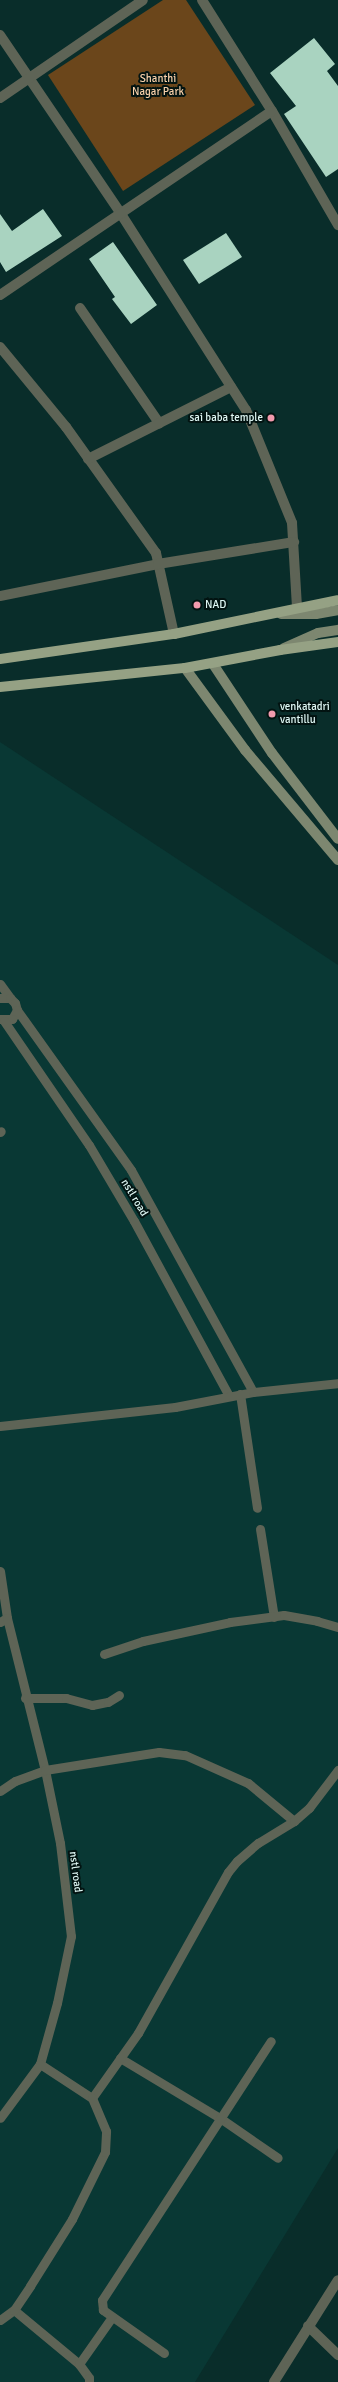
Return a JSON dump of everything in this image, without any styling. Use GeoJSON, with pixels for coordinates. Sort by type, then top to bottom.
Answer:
{"type":"FeatureCollection","features":[{"type":"Feature","properties":{"kind":"main road"},"geometry":{"type":"LineString","coordinates":[[0,659],[174,634],[338,600]]}},
{"type":"Feature","properties":{"kind":"main road"},"geometry":{"type":"LineString","coordinates":[[0,687],[185,668],[213,664],[280,650],[338,642]]}},
{"type":"Feature","properties":{"kind":"street"},"geometry":{"type":"LineString","coordinates":[[0,98],[143,0]]}},
{"type":"Feature","properties":{"kind":"street"},"geometry":{"type":"LineString","coordinates":[[202,0],[272,111],[338,225]]}},
{"type":"Feature","properties":{"kind":"street"},"geometry":{"type":"LineString","coordinates":[[0,35],[121,214],[232,387],[249,417],[292,523],[296,608]]}},
{"type":"Feature","properties":{"kind":"street"},"geometry":{"type":"LineString","coordinates":[[0,295],[272,111]]}},
{"type":"Feature","properties":{"kind":"street"},"geometry":{"type":"LineString","coordinates":[[80,308],[159,423]]}},
{"type":"Feature","properties":{"kind":"street"},"geometry":{"type":"LineString","coordinates":[[0,347],[66,427],[156,553],[174,634]]}},
{"type":"Feature","properties":{"kind":"street"},"geometry":{"type":"LineString","coordinates":[[88,458],[232,387]]}},
{"type":"Feature","properties":{"kind":"street"},"geometry":{"type":"LineString","coordinates":[[0,596],[158,564],[294,542]]}},
{"type":"Feature","properties":{"kind":"street"},"geometry":{"type":"LineString","coordinates":[[271,614],[316,614],[338,610]]}},
{"type":"Feature","properties":{"kind":"street"},"geometry":{"type":"LineString","coordinates":[[280,650],[318,633],[338,630]]}},
{"type":"Feature","properties":{"kind":"street"},"geometry":{"type":"LineString","coordinates":[[213,664],[272,753],[338,839]]}},
{"type":"Feature","properties":{"kind":"street"},"geometry":{"type":"LineString","coordinates":[[185,668],[245,750],[338,860]]}},
{"type":"Feature","properties":{"kind":"street"},"geometry":{"type":"LineString","coordinates":[[274,2382],[338,2280]]}},
{"type":"Feature","properties":{"kind":"street"},"geometry":{"type":"LineString","coordinates":[[308,2326],[338,2355]]}},
{"type":"Feature","properties":{"kind":"lane"},"geometry":{"type":"LineString","coordinates":[[0,984],[15,1003],[17,1010],[132,1170],[252,1392]]}},
{"type":"Feature","properties":{"kind":"lane"},"geometry":{"type":"LineString","coordinates":[[0,998],[10,998]]}},
{"type":"Feature","properties":{"kind":"lane","name":"nstl road"},"geometry":{"type":"LineString","coordinates":[[17,1010],[14,1016],[1,1020],[89,1145],[134,1221],[229,1396]]}},
{"type":"Feature","properties":{"kind":"lane"},"geometry":{"type":"LineString","coordinates":[[0,1426],[175,1407],[252,1392],[338,1383]]}},
{"type":"Feature","properties":{"kind":"lane"},"geometry":{"type":"LineString","coordinates":[[240,1394],[257,1508]]}},
{"type":"Feature","properties":{"kind":"lane"},"geometry":{"type":"LineString","coordinates":[[260,1528],[274,1617]]}},
{"type":"Feature","properties":{"kind":"lane","name":"nstl road"},"geometry":{"type":"LineString","coordinates":[[0,1571],[4,1620],[45,1770],[60,1843],[71,1936],[57,2003],[40,2064],[0,2118]]}},
{"type":"Feature","properties":{"kind":"lane"},"geometry":{"type":"LineString","coordinates":[[104,1654],[143,1641],[230,1622],[284,1615],[317,1621],[338,1627]]}},
{"type":"Feature","properties":{"kind":"lane"},"geometry":{"type":"LineString","coordinates":[[25,1698],[66,1698],[92,1705],[108,1702],[119,1695]]}},
{"type":"Feature","properties":{"kind":"lane"},"geometry":{"type":"LineString","coordinates":[[0,1791],[15,1781],[45,1770],[159,1752],[185,1755],[248,1783],[294,1820]]}},
{"type":"Feature","properties":{"kind":"lane"},"geometry":{"type":"LineString","coordinates":[[92,2098],[138,2033],[228,1872],[237,1861],[258,1843],[294,1820],[309,1808],[338,1770]]}},
{"type":"Feature","properties":{"kind":"lane"},"geometry":{"type":"LineString","coordinates":[[164,2353],[103,2310],[102,2300],[271,2041]]}},
{"type":"Feature","properties":{"kind":"lane"},"geometry":{"type":"LineString","coordinates":[[120,2058],[220,2118],[278,2158]]}},
{"type":"Feature","properties":{"kind":"lane"},"geometry":{"type":"LineString","coordinates":[[0,2320],[14,2310],[72,2219],[105,2152],[106,2131],[92,2098],[40,2064]]}},
{"type":"Feature","properties":{"kind":"lane"},"geometry":{"type":"LineString","coordinates":[[14,2310],[79,2364],[89,2378],[89,2382]]}},
{"type":"Feature","properties":{"kind":"lane"},"geometry":{"type":"LineString","coordinates":[[79,2364],[112,2316]]}},
{"type":"Feature","properties":{"kind":"shaded area"},"geometry":{"type":"Polygon","coordinates":[[[0,742],[338,965],[338,2148],[195,2382],[0,2382],[0,742]]]}},
{"type":"Feature","properties":{"kind":"green space","name":"Shanthi Nagar Park"},"geometry":{"type":"Polygon","coordinates":[[[163,0],[186,0],[255,105],[123,191],[48,75],[163,0]]]}},
{"type":"Feature","properties":{"kind":"building"},"geometry":{"type":"Polygon","coordinates":[[[314,38],[335,64],[327,71],[338,86],[338,169],[326,177],[284,114],[296,106],[270,73],[314,38]]]}},
{"type":"Feature","properties":{"kind":"building"},"geometry":{"type":"Polygon","coordinates":[[[43,209],[62,236],[6,272],[0,262],[0,214],[12,231],[43,209]]]}},
{"type":"Feature","properties":{"kind":"building"},"geometry":{"type":"Polygon","coordinates":[[[226,233],[242,257],[199,284],[183,260],[226,233]]]}},
{"type":"Feature","properties":{"kind":"building"},"geometry":{"type":"Polygon","coordinates":[[[113,242],[157,305],[131,324],[112,299],[115,297],[89,259],[113,242]]]}},
{"type":"Feature","properties":{"kind":"place","name":"sai baba temple"},"geometry":{"type":"Point","coordinates":[271,418]}},
{"type":"Feature","properties":{"kind":"place","name":"NAD"},"geometry":{"type":"Point","coordinates":[197,605]}},
{"type":"Feature","properties":{"kind":"place","name":"venkatadri vantillu"},"geometry":{"type":"Point","coordinates":[272,714]}}]}
